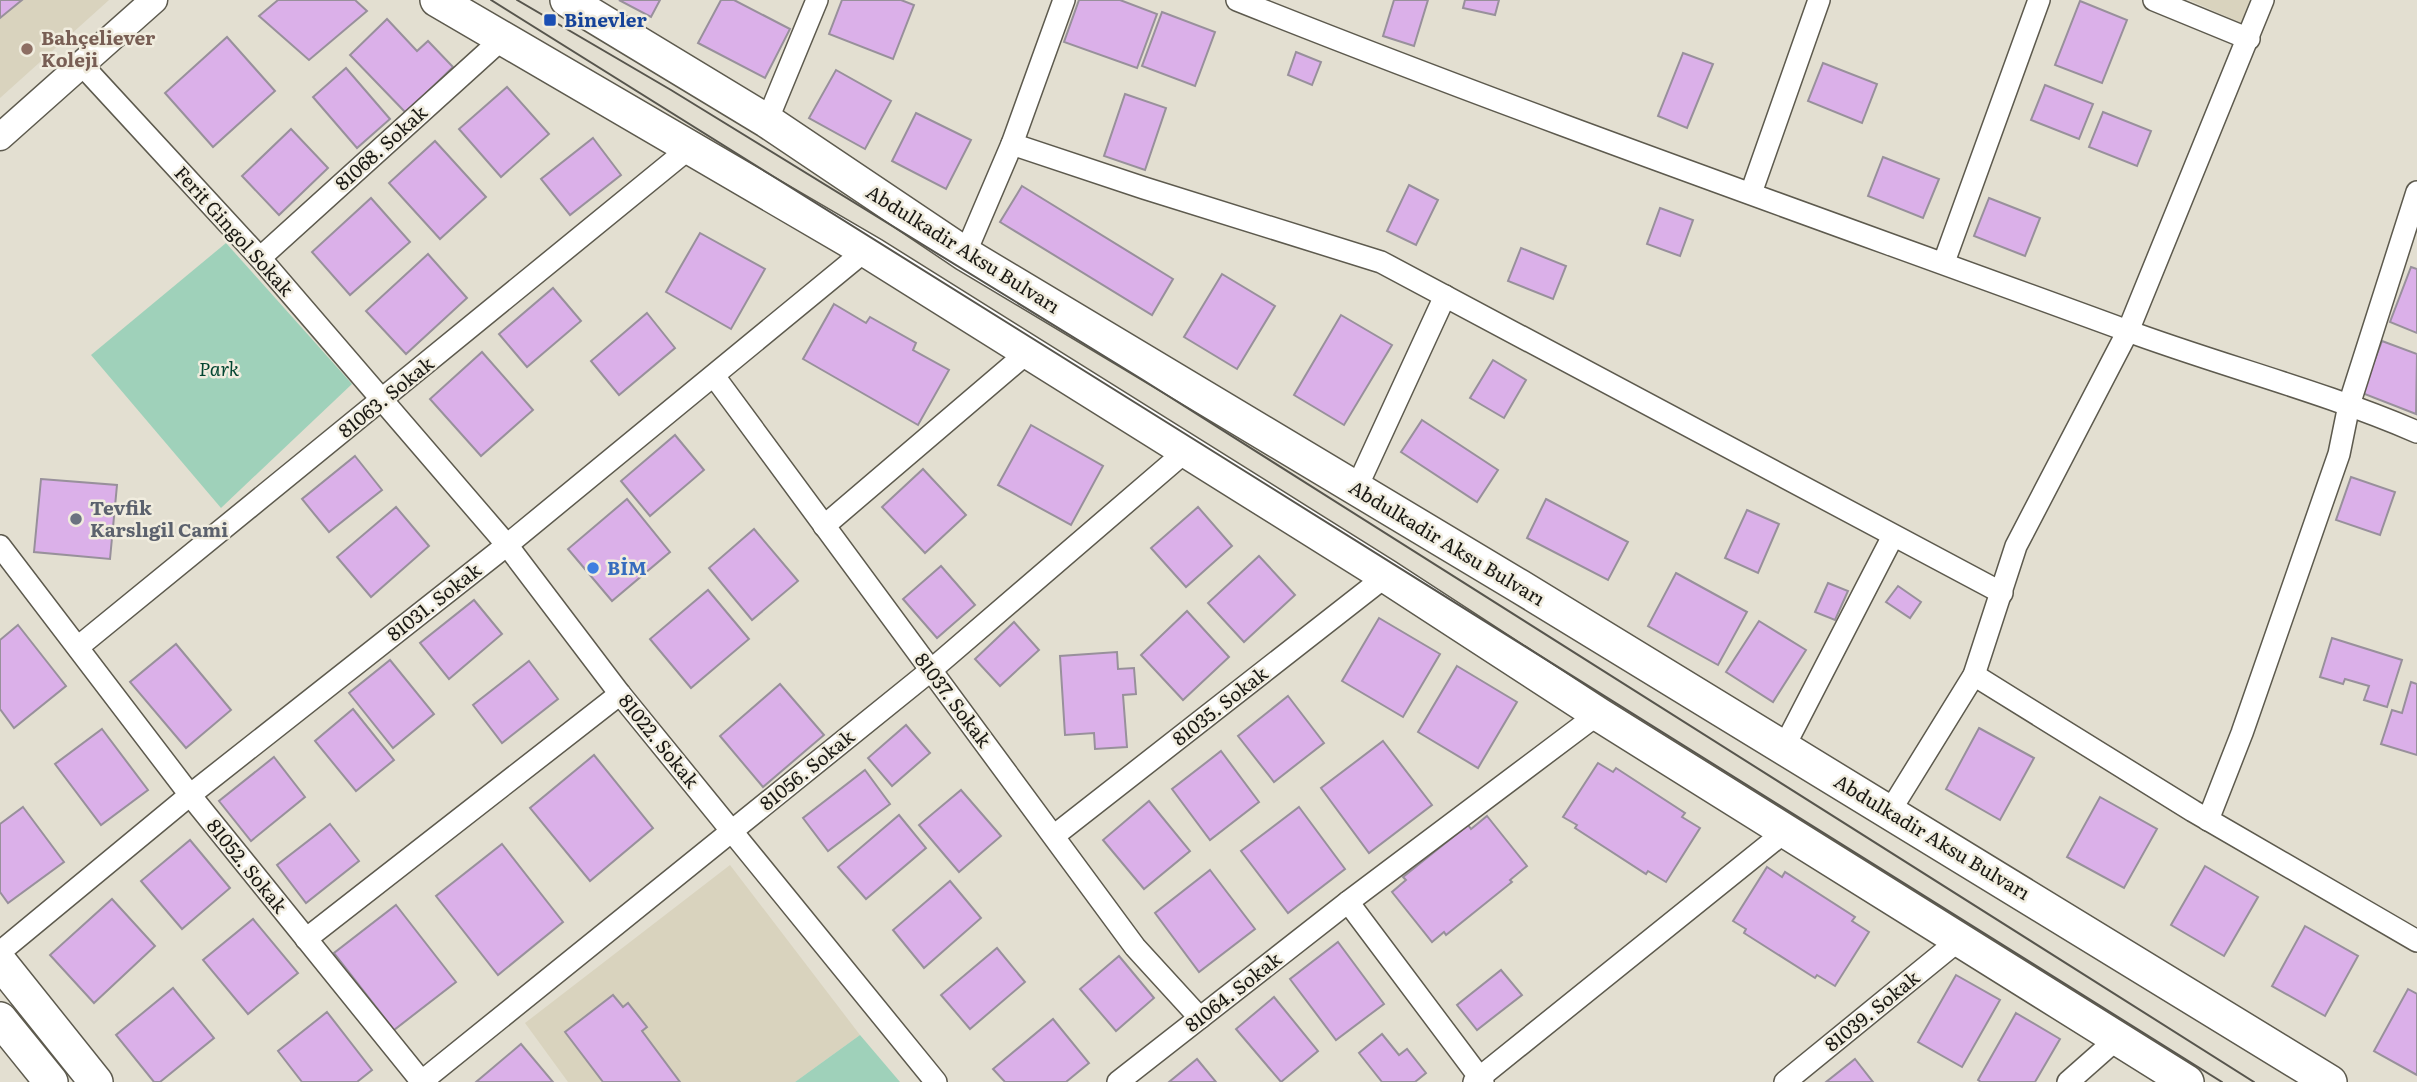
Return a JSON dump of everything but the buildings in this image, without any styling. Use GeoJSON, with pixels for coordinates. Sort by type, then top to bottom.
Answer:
{"type":"FeatureCollection","features":[{"type":"Feature","properties":{"kind":"main road"},"geometry":{"type":"LineString","coordinates":[[437,0],[692,146],[866,250],[1386,576],[1598,715],[1787,830],[2187,1082]]}},
{"type":"Feature","properties":{"kind":"main road","name":"Abdulkadir Aksu Bulvarı"},"geometry":{"type":"LineString","coordinates":[[567,0],[767,121],[965,254],[1890,811],[2330,1082]]}},
{"type":"Feature","properties":{"kind":"main road"},"geometry":{"type":"LineString","coordinates":[[0,962],[96,1082]]}},
{"type":"Feature","properties":{"kind":"main road"},"geometry":{"type":"LineString","coordinates":[[0,1019],[51,1082]]}},
{"type":"Feature","properties":{"kind":"street"},"geometry":{"type":"LineString","coordinates":[[0,137],[154,0]]}},
{"type":"Feature","properties":{"kind":"street"},"geometry":{"type":"LineString","coordinates":[[767,121],[817,0]]}},
{"type":"Feature","properties":{"kind":"street"},"geometry":{"type":"LineString","coordinates":[[965,254],[1012,144],[1064,0]]}},
{"type":"Feature","properties":{"kind":"street"},"geometry":{"type":"LineString","coordinates":[[1237,0],[1468,92],[2129,331],[2349,405],[2417,432]]}},
{"type":"Feature","properties":{"kind":"street"},"geometry":{"type":"LineString","coordinates":[[1751,193],[1819,0]]}},
{"type":"Feature","properties":{"kind":"street"},"geometry":{"type":"LineString","coordinates":[[1944,262],[2039,0]]}},
{"type":"Feature","properties":{"kind":"street"},"geometry":{"type":"LineString","coordinates":[[2154,0],[2249,38]]}},
{"type":"Feature","properties":{"kind":"street"},"geometry":{"type":"LineString","coordinates":[[1890,811],[1974,675],[2016,546],[2129,331],[2263,0]]}},
{"type":"Feature","properties":{"kind":"street","name":"81068. Sokak"},"geometry":{"type":"LineString","coordinates":[[260,258],[502,38]]}},
{"type":"Feature","properties":{"kind":"street","name":"Ferit Gingol Sokak"},"geometry":{"type":"LineString","coordinates":[[82,65],[260,258],[384,399]]}},
{"type":"Feature","properties":{"kind":"street"},"geometry":{"type":"LineString","coordinates":[[1012,144],[1381,262],[2002,593]]}},
{"type":"Feature","properties":{"kind":"street","name":"81063. Sokak"},"geometry":{"type":"LineString","coordinates":[[78,647],[692,146]]}},
{"type":"Feature","properties":{"kind":"street"},"geometry":{"type":"LineString","coordinates":[[2208,820],[2242,733],[2339,454],[2349,405],[2412,225],[2417,192]]}},
{"type":"Feature","properties":{"kind":"street","name":"81031. Sokak"},"geometry":{"type":"LineString","coordinates":[[0,951],[190,795],[507,545],[866,250]]}},
{"type":"Feature","properties":{"kind":"street"},"geometry":{"type":"LineString","coordinates":[[1356,489],[1445,296]]}},
{"type":"Feature","properties":{"kind":"street"},"geometry":{"type":"LineString","coordinates":[[824,526],[1028,352]]}},
{"type":"Feature","properties":{"kind":"street","name":"81037. Sokak"},"geometry":{"type":"LineString","coordinates":[[714,376],[1135,947],[1200,1018]]}},
{"type":"Feature","properties":{"kind":"street","name":"81022. Sokak"},"geometry":{"type":"LineString","coordinates":[[384,399],[507,545],[620,694],[936,1082]]}},
{"type":"Feature","properties":{"kind":"street","name":"81056. Sokak"},"geometry":{"type":"LineString","coordinates":[[421,1082],[930,671],[1185,451]]}},
{"type":"Feature","properties":{"kind":"street"},"geometry":{"type":"LineString","coordinates":[[1784,747],[1893,536]]}},
{"type":"Feature","properties":{"kind":"street","name":"81052. Sokak"},"geometry":{"type":"LineString","coordinates":[[0,546],[190,795],[421,1082]]}},
{"type":"Feature","properties":{"kind":"street","name":"81035. Sokak"},"geometry":{"type":"LineString","coordinates":[[1055,835],[1386,576]]}},
{"type":"Feature","properties":{"kind":"street"},"geometry":{"type":"LineString","coordinates":[[1974,675],[2208,820],[2417,941]]}},
{"type":"Feature","properties":{"kind":"street"},"geometry":{"type":"LineString","coordinates":[[306,939],[620,694]]}},
{"type":"Feature","properties":{"kind":"street","name":"81064. Sokak"},"geometry":{"type":"LineString","coordinates":[[1118,1082],[1348,902],[1598,715]]}},
{"type":"Feature","properties":{"kind":"street"},"geometry":{"type":"LineString","coordinates":[[1348,902],[1479,1080],[1787,830]]}},
{"type":"Feature","properties":{"kind":"street","name":"81039. Sokak"},"geometry":{"type":"LineString","coordinates":[[1785,1082],[1959,940]]}},
{"type":"Feature","properties":{"kind":"street"},"geometry":{"type":"LineString","coordinates":[[2068,1082],[2119,1038]]}},
{"type":"Feature","properties":{"kind":"shaded area","name":"Bahçeliever Koleji"},"geometry":{"type":"Polygon","coordinates":[[[0,0],[109,0],[0,98],[0,0]]]}},
{"type":"Feature","properties":{"kind":"shaded area"},"geometry":{"type":"Polygon","coordinates":[[[2189,0],[2250,0],[2241,23],[2189,0]]]}},
{"type":"Feature","properties":{"kind":"shaded area"},"geometry":{"type":"Polygon","coordinates":[[[730,865],[860,1035],[795,1082],[568,1082],[525,1023],[730,865]]]}},
{"type":"Feature","properties":{"kind":"green space","name":"Park"},"geometry":{"type":"Polygon","coordinates":[[[226,243],[352,384],[221,508],[91,355],[226,243]]]}},
{"type":"Feature","properties":{"kind":"green space"},"geometry":{"type":"Polygon","coordinates":[[[860,1035],[900,1082],[795,1082],[860,1035]]]}},
{"type":"Feature","properties":{"kind":"tram line"},"geometry":{"type":"LineString","coordinates":[[491,0],[2222,1082]]}},
{"type":"Feature","properties":{"kind":"tram line"},"geometry":{"type":"LineString","coordinates":[[517,0],[671,90],[1143,380],[2254,1082]]}},
{"type":"Feature","properties":{"kind":"place","name":"Binevler"},"geometry":{"type":"Point","coordinates":[550,20]}},
{"type":"Feature","properties":{"kind":"place","name":"Bahçeliever Koleji"},"geometry":{"type":"Point","coordinates":[27,49]}},
{"type":"Feature","properties":{"kind":"place","name":"Tevfik Karslıgil Cami"},"geometry":{"type":"Point","coordinates":[76,519]}},
{"type":"Feature","properties":{"kind":"place","name":"BİM"},"geometry":{"type":"Point","coordinates":[593,568]}}]}
